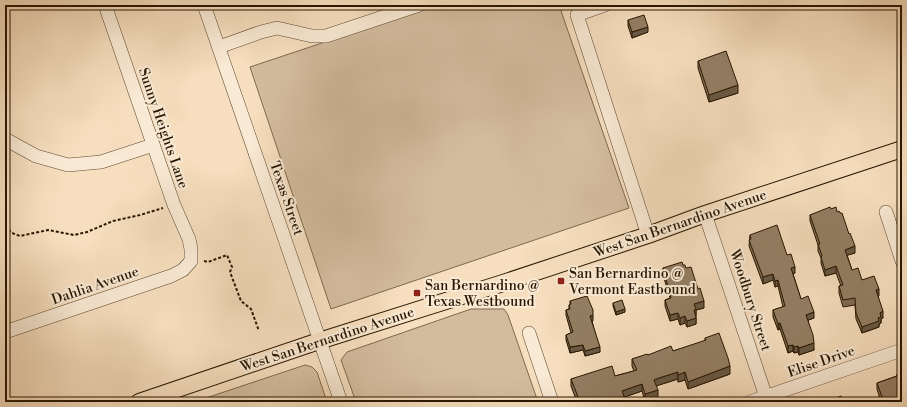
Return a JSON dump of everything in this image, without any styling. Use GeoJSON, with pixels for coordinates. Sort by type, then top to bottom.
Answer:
{"type":"FeatureCollection","features":[{"type":"Feature","properties":{"kind":"main road","name":"West San Bernardino Avenue"},"geometry":{"type":"LineString","coordinates":[[139,402],[319,341],[648,235],[706,214],[902,149]]}},
{"type":"Feature","properties":{"kind":"street","name":"Sunny Heights Lane"},"geometry":{"type":"LineString","coordinates":[[105,5],[174,205],[189,239],[191,261]]}},
{"type":"Feature","properties":{"kind":"street","name":"Texas Street"},"geometry":{"type":"LineString","coordinates":[[204,5],[341,402]]}},
{"type":"Feature","properties":{"kind":"street"},"geometry":{"type":"LineString","coordinates":[[219,46],[277,28],[312,36],[326,36],[419,5]]}},
{"type":"Feature","properties":{"kind":"street"},"geometry":{"type":"LineString","coordinates":[[606,5],[577,15],[648,235]]}},
{"type":"Feature","properties":{"kind":"street"},"geometry":{"type":"LineString","coordinates":[[5,139],[36,156],[68,165],[102,162],[153,145]]}},
{"type":"Feature","properties":{"kind":"street"},"geometry":{"type":"LineString","coordinates":[[886,212],[902,261]]}},
{"type":"Feature","properties":{"kind":"street","name":"Woodbury Street"},"geometry":{"type":"LineString","coordinates":[[706,214],[766,396]]}},
{"type":"Feature","properties":{"kind":"street","name":"Dahlia Avenue"},"geometry":{"type":"LineString","coordinates":[[5,332],[171,276],[183,270],[191,261]]}},
{"type":"Feature","properties":{"kind":"street"},"geometry":{"type":"LineString","coordinates":[[529,333],[552,402]]}},
{"type":"Feature","properties":{"kind":"street","name":"Elise Drive"},"geometry":{"type":"LineString","coordinates":[[750,402],[902,350]]}},
{"type":"Feature","properties":{"kind":"path"},"geometry":{"type":"LineString","coordinates":[[5,226],[12,233],[20,236],[48,230],[74,235],[87,232],[113,221],[174,205]]}},
{"type":"Feature","properties":{"kind":"path"},"geometry":{"type":"LineString","coordinates":[[191,261],[208,262],[227,255],[232,267],[230,272],[241,301],[251,309],[259,331]]}},
{"type":"Feature","properties":{"kind":"shaded area"},"geometry":{"type":"Polygon","coordinates":[[[436,5],[559,5],[629,208],[331,309],[250,67],[436,5]]]}},
{"type":"Feature","properties":{"kind":"shaded area"},"geometry":{"type":"Polygon","coordinates":[[[471,309],[504,309],[508,315],[538,402],[356,402],[341,360],[347,352],[471,309]]]}},
{"type":"Feature","properties":{"kind":"shaded area"},"geometry":{"type":"Polygon","coordinates":[[[305,365],[312,367],[317,372],[327,402],[194,402],[305,365]]]}},
{"type":"Feature","properties":{"kind":"building"},"geometry":{"type":"Polygon","coordinates":[[[644,15],[648,27],[632,32],[628,20],[644,15]]]}},
{"type":"Feature","properties":{"kind":"building"},"geometry":{"type":"Polygon","coordinates":[[[726,51],[738,85],[709,95],[698,61],[726,51]]]}},
{"type":"Feature","properties":{"kind":"building"},"geometry":{"type":"Polygon","coordinates":[[[830,207],[831,209],[836,207],[837,212],[839,211],[842,213],[855,246],[845,250],[852,270],[858,268],[862,280],[874,276],[879,289],[876,290],[883,311],[880,313],[881,317],[878,318],[879,321],[862,327],[856,313],[855,298],[843,300],[839,286],[843,285],[836,266],[825,270],[821,257],[818,244],[820,244],[810,215],[830,207]]]}},
{"type":"Feature","properties":{"kind":"building"},"geometry":{"type":"Polygon","coordinates":[[[777,225],[787,255],[791,254],[795,267],[791,268],[801,299],[808,296],[814,312],[806,315],[813,335],[814,343],[799,348],[798,346],[794,347],[793,345],[788,346],[780,323],[778,324],[773,310],[785,306],[778,280],[775,281],[773,274],[763,277],[749,240],[751,239],[750,235],[777,225]]]}},
{"type":"Feature","properties":{"kind":"building"},"geometry":{"type":"Polygon","coordinates":[[[682,262],[686,268],[691,267],[698,289],[700,288],[704,301],[694,304],[696,309],[694,310],[696,318],[687,321],[685,316],[680,318],[678,313],[670,315],[665,300],[671,298],[663,268],[682,262]]]}},
{"type":"Feature","properties":{"kind":"building"},"geometry":{"type":"Polygon","coordinates":[[[587,296],[593,310],[593,315],[590,316],[600,347],[585,351],[583,345],[570,347],[566,335],[573,332],[566,310],[570,309],[570,301],[587,296]]]}},
{"type":"Feature","properties":{"kind":"building"},"geometry":{"type":"Polygon","coordinates":[[[622,300],[625,309],[616,312],[613,303],[622,300]]]}},
{"type":"Feature","properties":{"kind":"building"},"geometry":{"type":"Polygon","coordinates":[[[719,333],[730,366],[688,382],[685,372],[678,375],[678,372],[659,378],[654,380],[658,390],[645,394],[642,384],[622,391],[626,402],[580,402],[571,379],[612,366],[615,376],[637,370],[632,359],[647,354],[648,355],[671,346],[673,351],[706,340],[705,338],[719,333]]]}},
{"type":"Feature","properties":{"kind":"building"},"geometry":{"type":"Polygon","coordinates":[[[902,372],[902,402],[884,402],[877,383],[897,376],[897,374],[902,372]]]}},
{"type":"Feature","properties":{"kind":"building"},"geometry":{"type":"Polygon","coordinates":[[[841,396],[843,402],[828,402],[828,401],[841,396]]]}},
{"type":"Feature","properties":{"kind":"place","name":"San Bernardino @ Vermont Eastbound"},"geometry":{"type":"Point","coordinates":[561,281]}},
{"type":"Feature","properties":{"kind":"place","name":"San Bernardino @ Texas Westbound"},"geometry":{"type":"Point","coordinates":[417,293]}}]}
